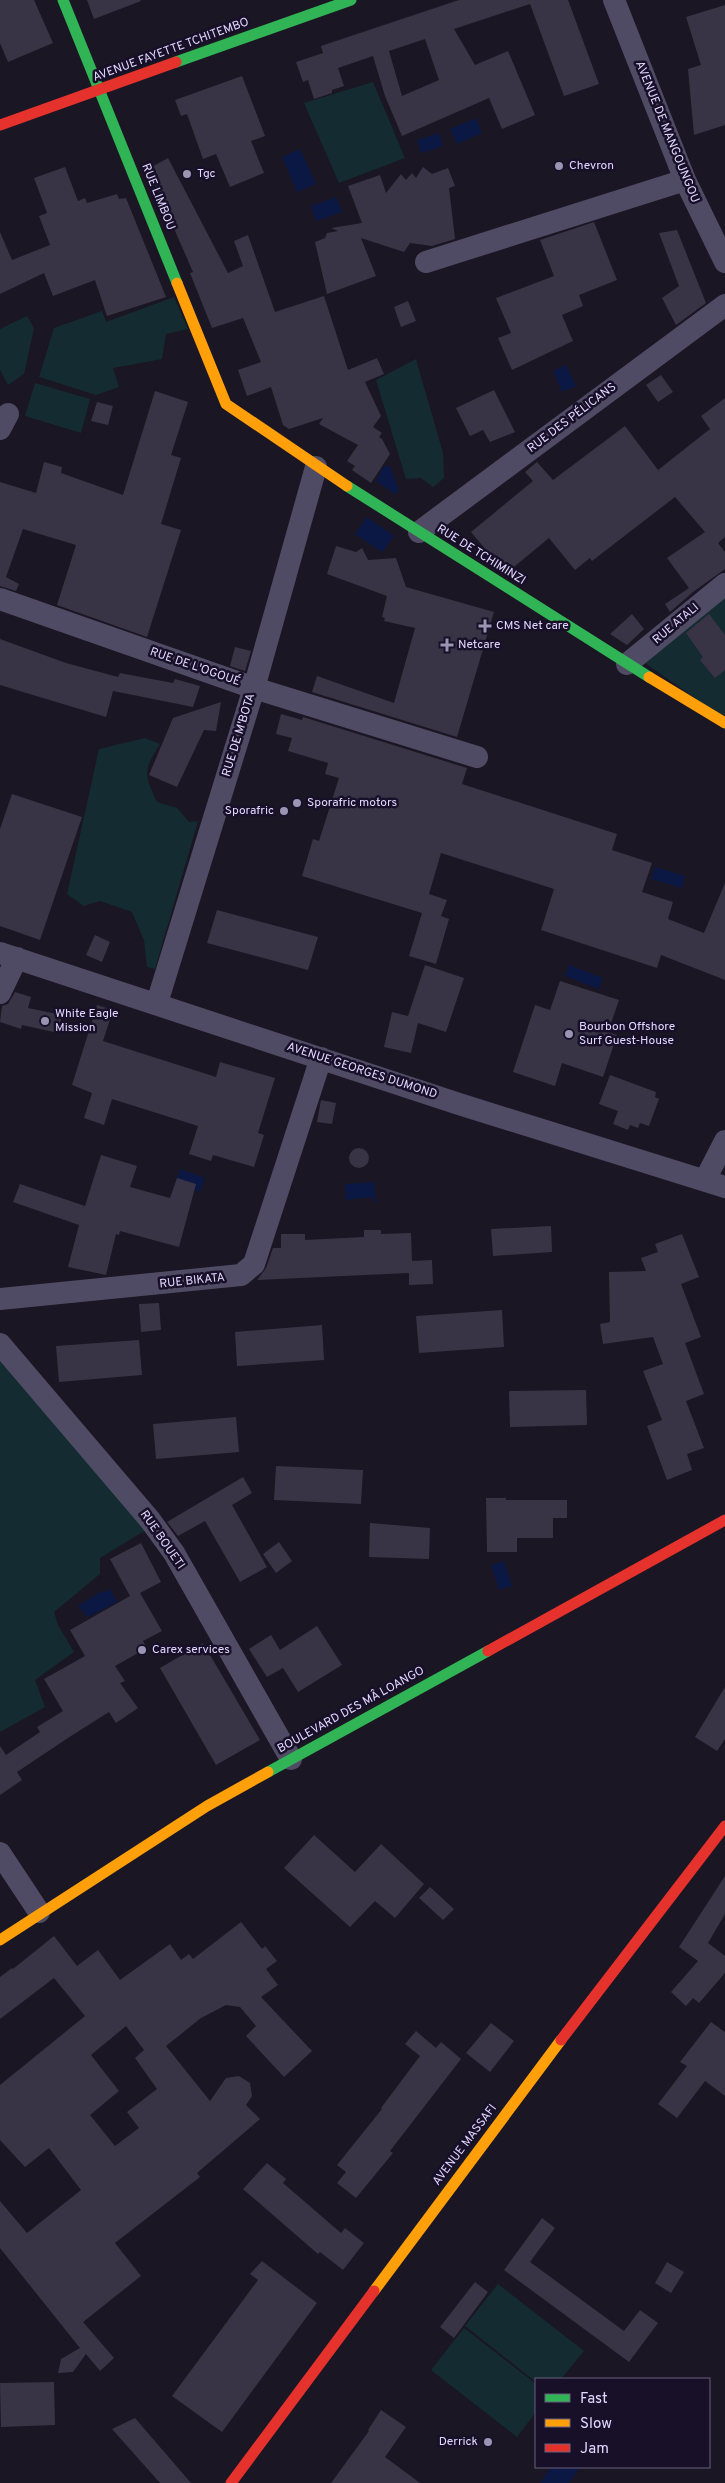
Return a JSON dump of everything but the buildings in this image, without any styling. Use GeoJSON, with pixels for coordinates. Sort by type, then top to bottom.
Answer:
{"type":"FeatureCollection","features":[{"type":"Feature","properties":{"kind":"street","name":"RUE LIMBOU"},"geometry":{"type":"LineString","coordinates":[[63,0],[101,90],[226,404]]}},
{"type":"Feature","properties":{"kind":"street","name":"AVENUE FAYETTE TCHITEMBO"},"geometry":{"type":"LineString","coordinates":[[0,125],[351,0]]}},
{"type":"Feature","properties":{"kind":"street","name":"AVENUE DE MANGOUNGOU"},"geometry":{"type":"LineString","coordinates":[[614,0],[685,180],[725,262]]}},
{"type":"Feature","properties":{"kind":"street"},"geometry":{"type":"LineString","coordinates":[[426,262],[685,180]]}},
{"type":"Feature","properties":{"kind":"street","name":"RUE DES PÉLICANS"},"geometry":{"type":"LineString","coordinates":[[419,532],[725,305]]}},
{"type":"Feature","properties":{"kind":"street","name":"RUE DE TCHIMINZI"},"geometry":{"type":"LineString","coordinates":[[226,404],[316,467],[627,664],[725,723]]}},
{"type":"Feature","properties":{"kind":"street","name":"RUE DE M'BOTA"},"geometry":{"type":"LineString","coordinates":[[157,1002],[254,688],[316,467]]}},
{"type":"Feature","properties":{"kind":"street","name":"RUE ATALI"},"geometry":{"type":"LineString","coordinates":[[627,664],[725,584]]}},
{"type":"Feature","properties":{"kind":"street","name":"RUE DE L'OGOUÉ"},"geometry":{"type":"LineString","coordinates":[[0,599],[254,688],[477,757]]}},
{"type":"Feature","properties":{"kind":"street"},"geometry":{"type":"LineString","coordinates":[[0,993],[9,955]]}},
{"type":"Feature","properties":{"kind":"street","name":"AVENUE GEORGES DUMOND"},"geometry":{"type":"LineString","coordinates":[[9,955],[157,1002],[321,1058],[715,1184]]}},
{"type":"Feature","properties":{"kind":"street","name":"RUE BIKATA"},"geometry":{"type":"LineString","coordinates":[[0,1299],[241,1275],[254,1264],[321,1058]]}},
{"type":"Feature","properties":{"kind":"street"},"geometry":{"type":"LineString","coordinates":[[715,1184],[725,1141]]}},
{"type":"Feature","properties":{"kind":"street","name":"RUE BOUETI"},"geometry":{"type":"LineString","coordinates":[[0,1344],[150,1520],[174,1553],[291,1759]]}},
{"type":"Feature","properties":{"kind":"street","name":"BOULEVARD DES MÂ LOANGO"},"geometry":{"type":"LineString","coordinates":[[0,1940],[39,1912],[207,1806],[725,1520]]}},
{"type":"Feature","properties":{"kind":"street","name":"AVENUE MASSAFI"},"geometry":{"type":"LineString","coordinates":[[231,2483],[529,2082],[725,1826]]}},
{"type":"Feature","properties":{"kind":"street"},"geometry":{"type":"LineString","coordinates":[[0,1853],[39,1912]]}},
{"type":"Feature","properties":{"kind":"green space"},"geometry":{"type":"Polygon","coordinates":[[[373,82],[405,158],[339,183],[304,103],[373,82]]]}},
{"type":"Feature","properties":{"kind":"green space"},"geometry":{"type":"Polygon","coordinates":[[[174,297],[188,329],[166,334],[162,359],[113,368],[119,387],[96,395],[39,377],[54,328],[102,311],[106,322],[174,297]]]}},
{"type":"Feature","properties":{"kind":"green space"},"geometry":{"type":"Polygon","coordinates":[[[27,316],[34,328],[24,374],[8,385],[0,370],[0,329],[27,316]]]}},
{"type":"Feature","properties":{"kind":"green space"},"geometry":{"type":"Polygon","coordinates":[[[416,359],[443,453],[444,478],[433,487],[421,478],[406,479],[376,380],[416,359]]]}},
{"type":"Feature","properties":{"kind":"green space"},"geometry":{"type":"Polygon","coordinates":[[[35,383],[90,399],[81,433],[25,416],[35,383]]]}},
{"type":"Feature","properties":{"kind":"green space"},"geometry":{"type":"Polygon","coordinates":[[[725,596],[725,719],[642,661],[725,596]]]}},
{"type":"Feature","properties":{"kind":"green space"},"geometry":{"type":"Polygon","coordinates":[[[145,738],[160,744],[148,767],[147,773],[157,802],[177,808],[189,822],[198,821],[155,969],[147,967],[144,940],[132,912],[100,901],[84,906],[67,894],[99,749],[145,738]]]}},
{"type":"Feature","properties":{"kind":"green space"},"geometry":{"type":"Polygon","coordinates":[[[0,1347],[146,1530],[100,1558],[100,1574],[54,1612],[58,1625],[74,1652],[35,1680],[45,1707],[0,1732],[0,1347]]]}},
{"type":"Feature","properties":{"kind":"green space"},"geometry":{"type":"Polygon","coordinates":[[[498,2284],[584,2351],[562,2378],[535,2378],[535,2381],[465,2326],[498,2284]]]}},
{"type":"Feature","properties":{"kind":"green space"},"geometry":{"type":"Polygon","coordinates":[[[464,2328],[535,2383],[535,2413],[517,2437],[431,2370],[464,2328]]]}},
{"type":"Feature","properties":{"kind":"water"},"geometry":{"type":"Polygon","coordinates":[[[476,118],[482,133],[457,144],[450,129],[476,118]]]}},
{"type":"Feature","properties":{"kind":"water"},"geometry":{"type":"Polygon","coordinates":[[[439,133],[443,146],[421,153],[417,140],[439,133]]]}},
{"type":"Feature","properties":{"kind":"water"},"geometry":{"type":"Polygon","coordinates":[[[300,149],[316,184],[297,192],[282,157],[300,149]]]}},
{"type":"Feature","properties":{"kind":"water"},"geometry":{"type":"Polygon","coordinates":[[[336,197],[342,212],[316,221],[311,206],[336,197]]]}},
{"type":"Feature","properties":{"kind":"water"},"geometry":{"type":"Polygon","coordinates":[[[566,365],[576,386],[562,392],[553,371],[566,365]]]}},
{"type":"Feature","properties":{"kind":"water"},"geometry":{"type":"Polygon","coordinates":[[[384,466],[390,466],[399,490],[395,494],[376,481],[384,466]]]}},
{"type":"Feature","properties":{"kind":"water"},"geometry":{"type":"Polygon","coordinates":[[[367,517],[394,536],[382,552],[355,534],[367,517]]]}},
{"type":"Feature","properties":{"kind":"water"},"geometry":{"type":"Polygon","coordinates":[[[655,867],[685,876],[682,888],[651,879],[655,867]]]}},
{"type":"Feature","properties":{"kind":"water"},"geometry":{"type":"Polygon","coordinates":[[[569,965],[603,978],[599,989],[565,976],[569,965]]]}},
{"type":"Feature","properties":{"kind":"water"},"geometry":{"type":"Polygon","coordinates":[[[180,1169],[205,1178],[200,1192],[175,1183],[180,1169]]]}},
{"type":"Feature","properties":{"kind":"water"},"geometry":{"type":"Polygon","coordinates":[[[374,1182],[376,1202],[373,1202],[372,1197],[346,1200],[345,1184],[374,1182]]]}},
{"type":"Feature","properties":{"kind":"water"},"geometry":{"type":"Polygon","coordinates":[[[504,1561],[512,1586],[499,1590],[491,1565],[504,1561]]]}},
{"type":"Feature","properties":{"kind":"water"},"geometry":{"type":"Polygon","coordinates":[[[110,1589],[117,1602],[88,1617],[78,1606],[102,1591],[104,1593],[110,1589]]]}},
{"type":"Feature","properties":{"kind":"water"},"geometry":{"type":"Polygon","coordinates":[[[550,2468],[579,2468],[569,2483],[540,2483],[550,2468]]]}},
{"type":"Feature","properties":{"kind":"traffic: fast"},"geometry":{"type":"LineString","coordinates":[[63,0],[177,283]]}},
{"type":"Feature","properties":{"kind":"traffic: fast"},"geometry":{"type":"LineString","coordinates":[[176,62],[351,0]]}},
{"type":"Feature","properties":{"kind":"traffic: fast"},"geometry":{"type":"LineString","coordinates":[[347,486],[649,677]]}},
{"type":"Feature","properties":{"kind":"traffic: fast"},"geometry":{"type":"LineString","coordinates":[[268,1772],[488,1651]]}},
{"type":"Feature","properties":{"kind":"traffic: slow"},"geometry":{"type":"LineString","coordinates":[[177,283],[226,404],[347,486]]}},
{"type":"Feature","properties":{"kind":"traffic: slow"},"geometry":{"type":"LineString","coordinates":[[649,677],[725,723]]}},
{"type":"Feature","properties":{"kind":"traffic: slow"},"geometry":{"type":"LineString","coordinates":[[0,1940],[207,1806],[268,1772]]}},
{"type":"Feature","properties":{"kind":"traffic: slow"},"geometry":{"type":"LineString","coordinates":[[374,2291],[561,2040]]}},
{"type":"Feature","properties":{"kind":"traffic: jam"},"geometry":{"type":"LineString","coordinates":[[0,125],[176,62]]}},
{"type":"Feature","properties":{"kind":"traffic: jam"},"geometry":{"type":"LineString","coordinates":[[488,1651],[725,1520]]}},
{"type":"Feature","properties":{"kind":"traffic: jam"},"geometry":{"type":"LineString","coordinates":[[561,2040],[725,1826]]}},
{"type":"Feature","properties":{"kind":"traffic: jam"},"geometry":{"type":"LineString","coordinates":[[231,2483],[374,2291]]}},
{"type":"Feature","properties":{"kind":"place","name":"Chevron"},"geometry":{"type":"Point","coordinates":[559,166]}},
{"type":"Feature","properties":{"kind":"place","name":"Tgc"},"geometry":{"type":"Point","coordinates":[187,174]}},
{"type":"Feature","properties":{"kind":"place","name":"CMS Net care"},"geometry":{"type":"Point","coordinates":[485,626]}},
{"type":"Feature","properties":{"kind":"place","name":"Netcare"},"geometry":{"type":"Point","coordinates":[447,645]}},
{"type":"Feature","properties":{"kind":"place","name":"Sporafric motors"},"geometry":{"type":"Point","coordinates":[297,803]}},
{"type":"Feature","properties":{"kind":"place","name":"Sporafric"},"geometry":{"type":"Point","coordinates":[284,811]}},
{"type":"Feature","properties":{"kind":"place","name":"White Eagle Mission"},"geometry":{"type":"Point","coordinates":[45,1021]}},
{"type":"Feature","properties":{"kind":"place","name":"Bourbon Offshore Surf Guest-House"},"geometry":{"type":"Point","coordinates":[569,1034]}},
{"type":"Feature","properties":{"kind":"place","name":"Carex services"},"geometry":{"type":"Point","coordinates":[142,1650]}},
{"type":"Feature","properties":{"kind":"place","name":"Derrick"},"geometry":{"type":"Point","coordinates":[488,2442]}}]}
